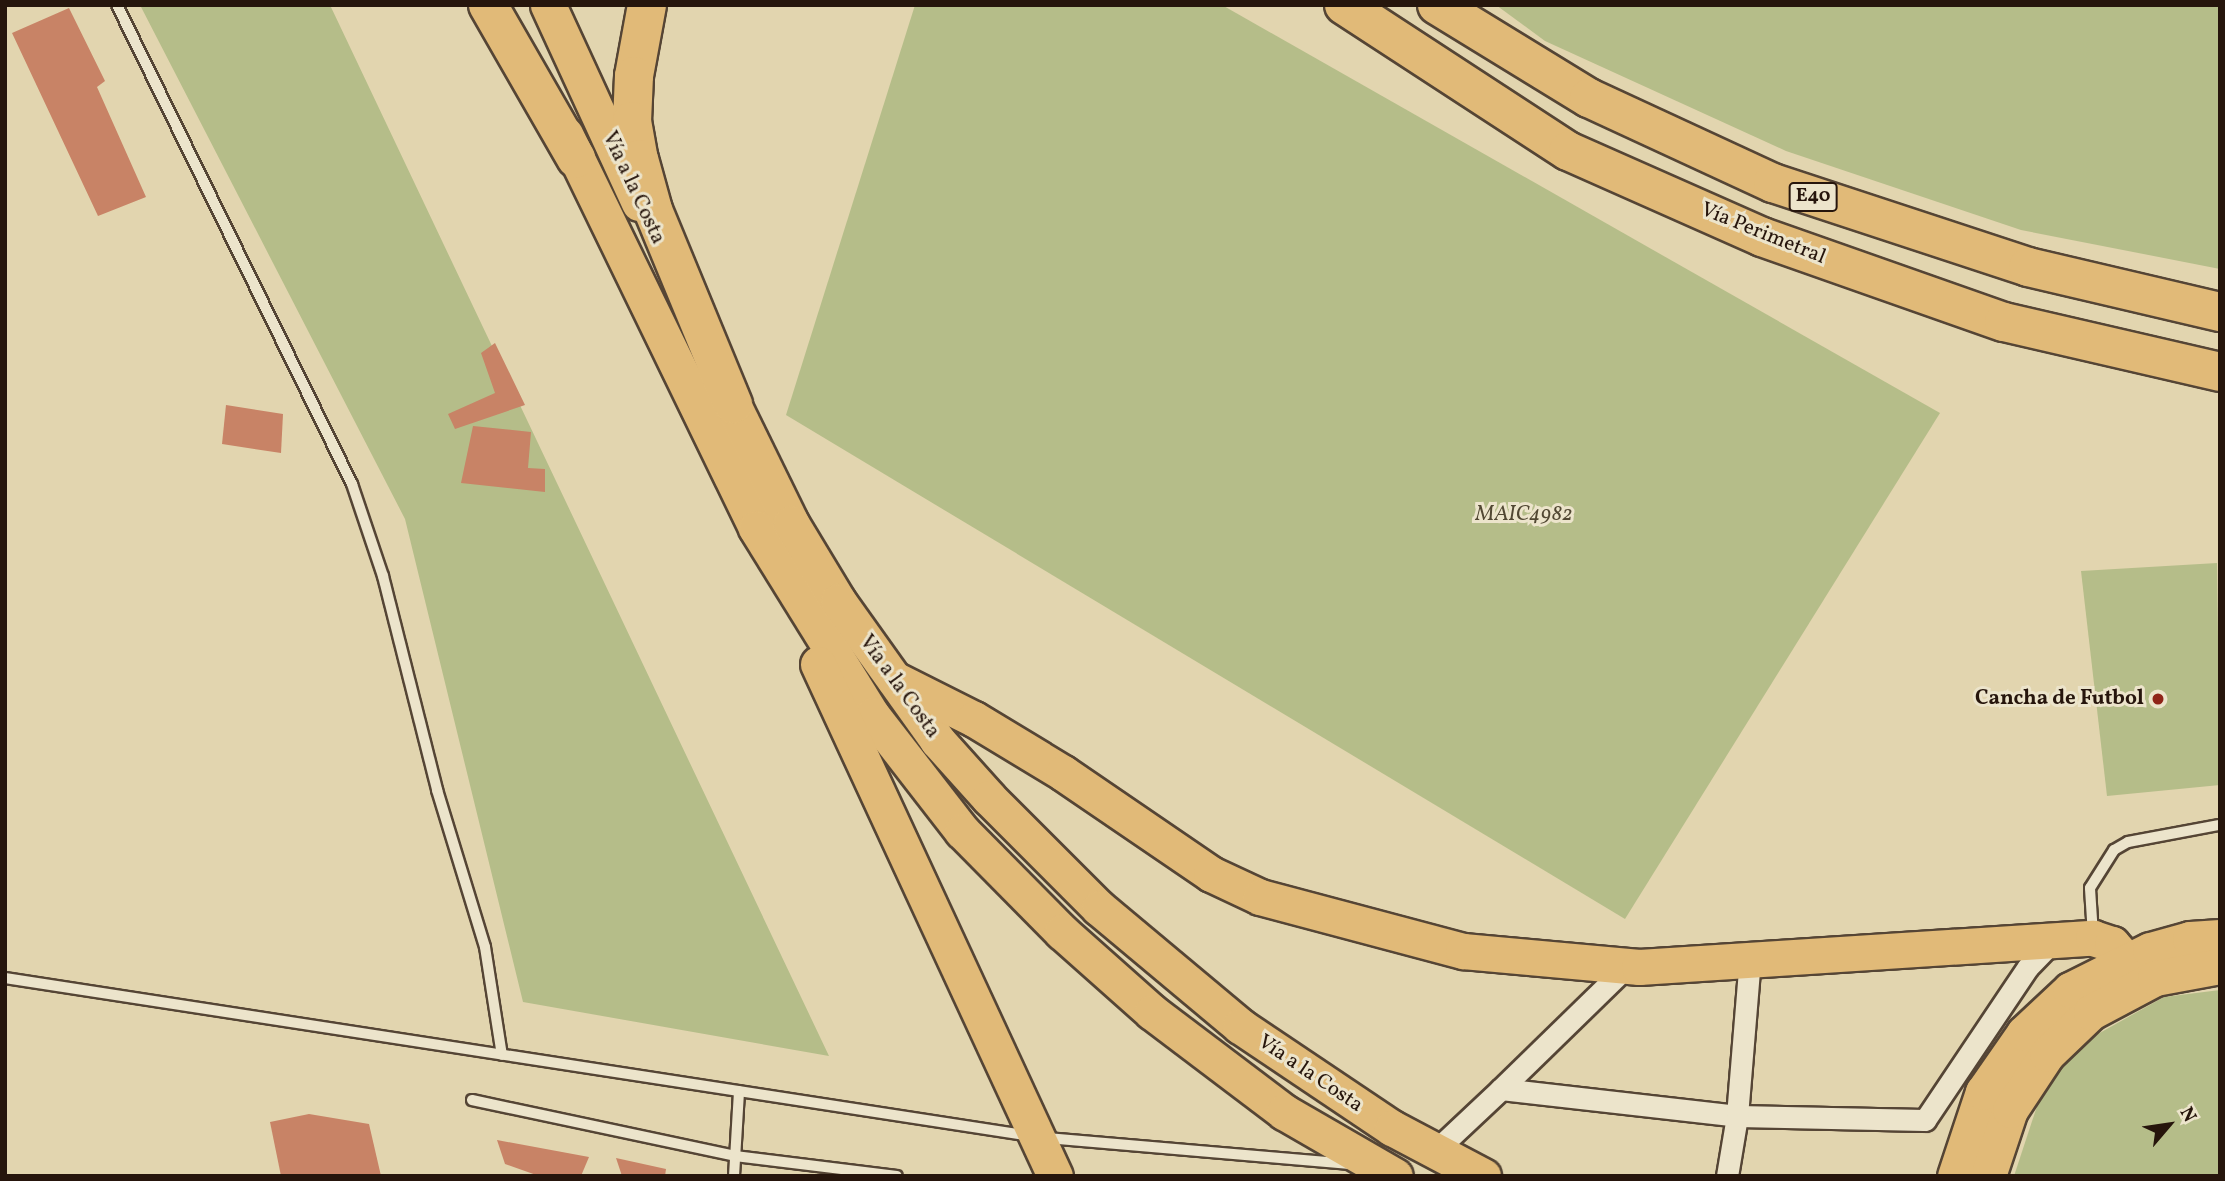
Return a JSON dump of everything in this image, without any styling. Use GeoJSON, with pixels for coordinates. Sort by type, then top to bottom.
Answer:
{"type":"FeatureCollection","features":[{"type":"Feature","properties":{"kind":"highway"},"geometry":{"type":"LineString","coordinates":[[488,5],[576,159]]}},
{"type":"Feature","properties":{"kind":"highway"},"geometry":{"type":"LineString","coordinates":[[647,5],[632,110],[639,159],[653,210],[733,404]]}},
{"type":"Feature","properties":{"kind":"highway","name":"Vía Perimetral"},"geometry":{"type":"LineString","coordinates":[[1344,5],[1568,151],[1762,236],[2004,322],[2220,372]]}},
{"type":"Feature","properties":{"kind":"highway","name":"E40"},"geometry":{"type":"LineString","coordinates":[[1437,5],[1589,98],[1773,183],[2028,267],[2220,312]]}},
{"type":"Feature","properties":{"kind":"main road","name":"Vía a la Costa"},"geometry":{"type":"LineString","coordinates":[[503,5],[756,528],[872,715],[962,831],[1062,932],[1152,1012],[1284,1112],[1387,1171]]}},
{"type":"Feature","properties":{"kind":"main road","name":"Vía a la Costa"},"geometry":{"type":"LineString","coordinates":[[548,5],[791,523],[889,677],[989,798],[1165,968],[1308,1075],[1434,1152],[1483,1176]]}},
{"type":"Feature","properties":{"kind":"main road"},"geometry":{"type":"LineString","coordinates":[[756,528],[1055,1176]]}},
{"type":"Feature","properties":{"kind":"main road"},"geometry":{"type":"LineString","coordinates":[[889,677],[974,719],[1063,773],[1211,874],[1260,897],[1463,951],[1626,967],[2094,938],[2112,944],[2125,959]]}},
{"type":"Feature","properties":{"kind":"main road"},"geometry":{"type":"LineString","coordinates":[[1955,1176],[1983,1092],[2024,1034],[2070,990],[2125,959],[2190,939],[2220,937]]}},
{"type":"Feature","properties":{"kind":"main road"},"geometry":{"type":"LineString","coordinates":[[1988,1176],[2010,1110],[2047,1054],[2091,1012],[2155,978],[2220,965]]}},
{"type":"Feature","properties":{"kind":"street"},"geometry":{"type":"LineString","coordinates":[[1501,1089],[1737,1116],[1924,1120],[2028,967],[2054,940]]}},
{"type":"Feature","properties":{"kind":"street"},"geometry":{"type":"LineString","coordinates":[[1727,1176],[1737,1116],[1750,959]]}},
{"type":"Feature","properties":{"kind":"street"},"geometry":{"type":"LineString","coordinates":[[1434,1152],[1626,967]]}},
{"type":"Feature","properties":{"kind":"lane"},"geometry":{"type":"LineString","coordinates":[[117,5],[352,484],[383,576],[437,790],[485,947],[502,1055]]}},
{"type":"Feature","properties":{"kind":"lane"},"geometry":{"type":"LineString","coordinates":[[2094,938],[2090,888],[2114,850],[2128,842],[2220,825]]}},
{"type":"Feature","properties":{"kind":"lane"},"geometry":{"type":"LineString","coordinates":[[5,978],[1037,1137],[1387,1171]]}},
{"type":"Feature","properties":{"kind":"lane"},"geometry":{"type":"LineString","coordinates":[[734,1176],[739,1091]]}},
{"type":"Feature","properties":{"kind":"lane"},"geometry":{"type":"LineString","coordinates":[[472,1100],[735,1156],[897,1176]]}},
{"type":"Feature","properties":{"kind":"green space"},"geometry":{"type":"Polygon","coordinates":[[[140,5],[330,5],[829,1056],[523,1002],[405,519],[140,5]]]}},
{"type":"Feature","properties":{"kind":"green space","name":"MAIC4982"},"geometry":{"type":"Polygon","coordinates":[[[915,5],[1222,5],[1940,413],[1625,919],[786,415],[915,5]]]}},
{"type":"Feature","properties":{"kind":"green space"},"geometry":{"type":"Polygon","coordinates":[[[1496,5],[2220,5],[2220,269],[2021,230],[1786,151],[1545,41],[1496,5]]]}},
{"type":"Feature","properties":{"kind":"green space","name":"Cancha de Futbol"},"geometry":{"type":"Polygon","coordinates":[[[2217,563],[2220,785],[2107,796],[2081,571],[2217,563]]]}},
{"type":"Feature","properties":{"kind":"green space"},"geometry":{"type":"Polygon","coordinates":[[[2220,990],[2220,1176],[2014,1176],[2043,1088],[2080,1044],[2164,997],[2220,990]]]}},
{"type":"Feature","properties":{"kind":"building"},"geometry":{"type":"Polygon","coordinates":[[[69,8],[105,81],[97,87],[146,197],[98,216],[12,33],[69,8]]]}},
{"type":"Feature","properties":{"kind":"building"},"geometry":{"type":"Polygon","coordinates":[[[495,343],[525,405],[455,429],[448,414],[495,393],[481,353],[495,343]]]}},
{"type":"Feature","properties":{"kind":"building"},"geometry":{"type":"Polygon","coordinates":[[[226,405],[283,414],[281,453],[222,444],[226,405]]]}},
{"type":"Feature","properties":{"kind":"building"},"geometry":{"type":"Polygon","coordinates":[[[473,426],[531,432],[528,468],[545,469],[545,492],[461,483],[473,426]]]}},
{"type":"Feature","properties":{"kind":"building"},"geometry":{"type":"Polygon","coordinates":[[[309,1114],[369,1124],[381,1176],[281,1176],[270,1122],[309,1114]]]}},
{"type":"Feature","properties":{"kind":"building"},"geometry":{"type":"Polygon","coordinates":[[[497,1140],[589,1157],[581,1176],[539,1176],[505,1164],[497,1140]]]}},
{"type":"Feature","properties":{"kind":"building"},"geometry":{"type":"Polygon","coordinates":[[[616,1158],[666,1169],[665,1176],[622,1176],[616,1158]]]}},
{"type":"Feature","properties":{"kind":"place","name":"Cancha de Futbol"},"geometry":{"type":"Point","coordinates":[2158,699]}}]}
